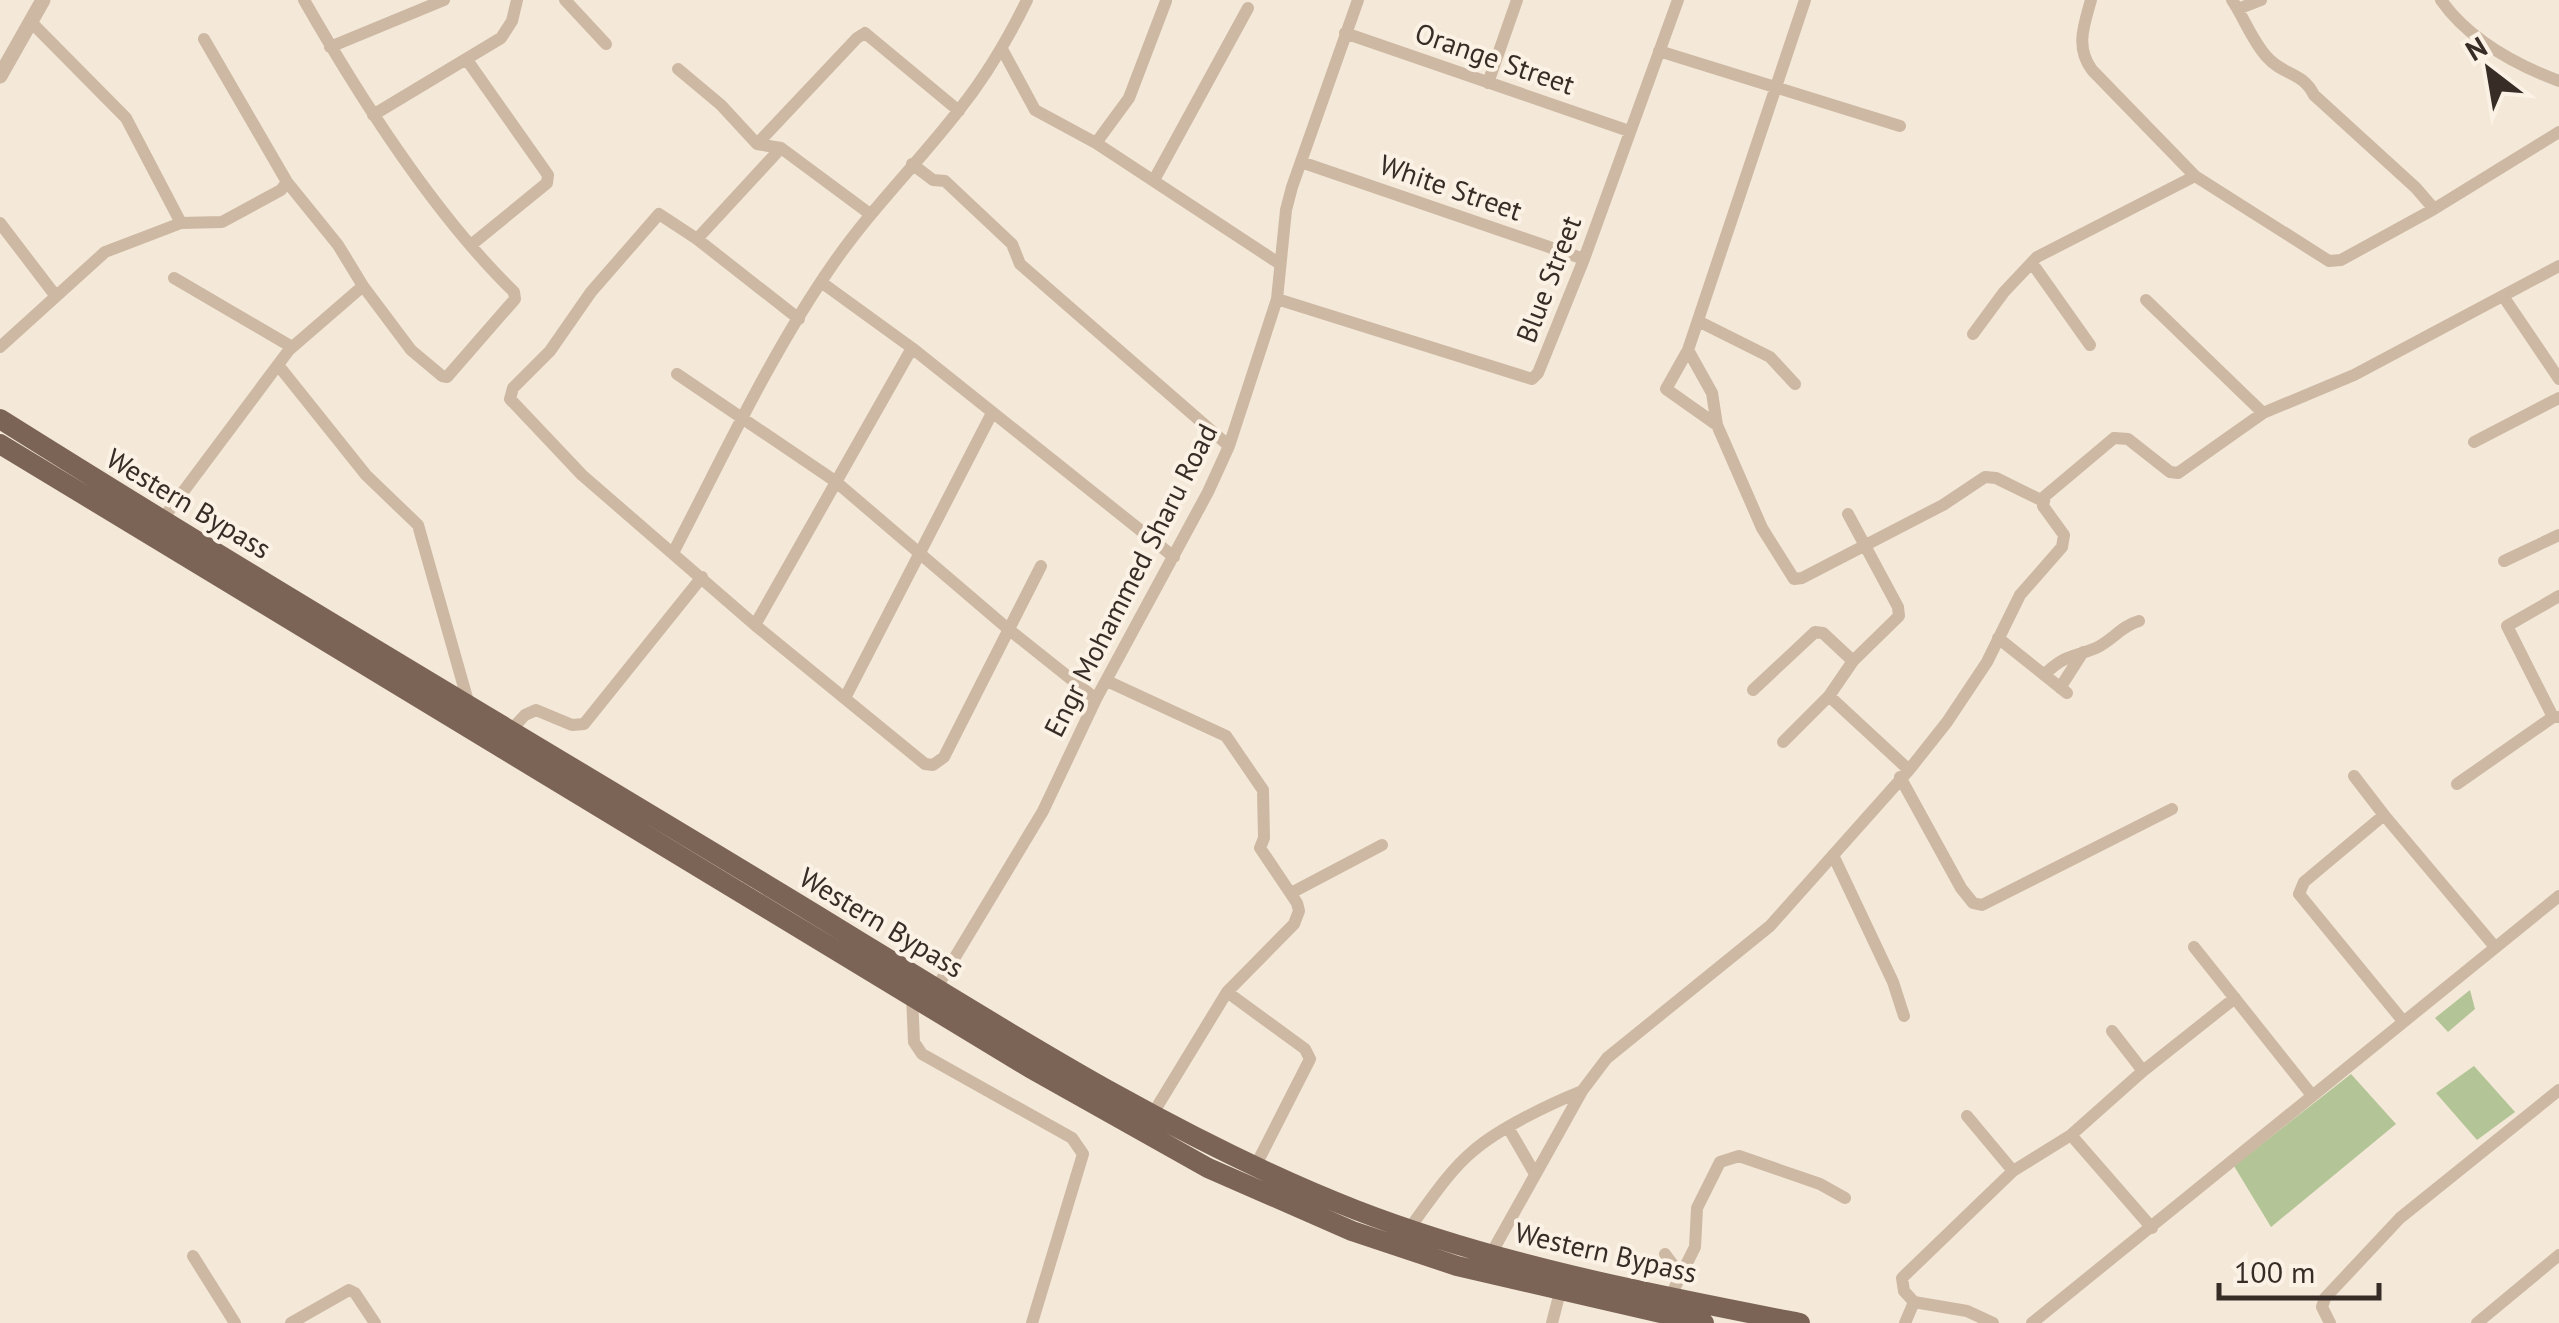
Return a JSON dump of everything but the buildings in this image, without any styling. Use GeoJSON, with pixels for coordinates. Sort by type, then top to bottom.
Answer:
{"type":"FeatureCollection","features":[{"type":"Feature","properties":{"kind":"main road","name":"Western Bypass"},"geometry":{"type":"LineString","coordinates":[[0,419],[1152,1115],[1255,1167],[1409,1228],[1491,1254],[1793,1322]]}},
{"type":"Feature","properties":{"kind":"main road","name":"Western Bypass"},"geometry":{"type":"LineString","coordinates":[[0,444],[1150,1138],[1256,1191],[1399,1247],[1657,1318],[1704,1323]]}},
{"type":"Feature","properties":{"kind":"street"},"geometry":{"type":"LineString","coordinates":[[0,76],[43,0]]}},
{"type":"Feature","properties":{"kind":"street"},"geometry":{"type":"LineString","coordinates":[[204,40],[287,182],[338,245],[363,286],[412,350],[447,377],[516,296],[373,115],[304,0]]}},
{"type":"Feature","properties":{"kind":"street"},"geometry":{"type":"LineString","coordinates":[[330,47],[444,0]]}},
{"type":"Feature","properties":{"kind":"street"},"geometry":{"type":"LineString","coordinates":[[373,115],[506,33],[517,0]]}},
{"type":"Feature","properties":{"kind":"street"},"geometry":{"type":"LineString","coordinates":[[564,0],[606,44]]}},
{"type":"Feature","properties":{"kind":"street"},"geometry":{"type":"LineString","coordinates":[[674,552],[743,418],[821,282],[870,214],[959,110],[1002,49],[1027,0]]}},
{"type":"Feature","properties":{"kind":"street","name":"Engr Mohammed Sharu Road"},"geometry":{"type":"LineString","coordinates":[[938,987],[1042,811],[1096,699],[1229,446],[1277,299],[1286,210],[1358,0]]}},
{"type":"Feature","properties":{"kind":"street"},"geometry":{"type":"LineString","coordinates":[[1488,83],[1517,0]]}},
{"type":"Feature","properties":{"kind":"street","name":"Blue Street"},"geometry":{"type":"LineString","coordinates":[[1277,299],[1527,380],[1538,373],[1584,260],[1678,0]]}},
{"type":"Feature","properties":{"kind":"street"},"geometry":{"type":"LineString","coordinates":[[1717,425],[1666,389],[1688,350],[1805,0]]}},
{"type":"Feature","properties":{"kind":"street"},"geometry":{"type":"LineString","coordinates":[[2092,0],[2081,36],[2085,60],[2195,176],[2330,261],[2341,260],[2434,209],[2559,132]]}},
{"type":"Feature","properties":{"kind":"street"},"geometry":{"type":"LineString","coordinates":[[2261,0],[2235,5],[2264,54],[2278,67],[2308,81],[2314,95],[2434,209]]}},
{"type":"Feature","properties":{"kind":"street"},"geometry":{"type":"LineString","coordinates":[[2441,0],[2495,50],[2559,82]]}},
{"type":"Feature","properties":{"kind":"street"},"geometry":{"type":"LineString","coordinates":[[1096,142],[1129,98],[1166,1]]}},
{"type":"Feature","properties":{"kind":"street"},"geometry":{"type":"LineString","coordinates":[[1154,180],[1248,8]]}},
{"type":"Feature","properties":{"kind":"street"},"geometry":{"type":"LineString","coordinates":[[32,22],[126,118],[182,222]]}},
{"type":"Feature","properties":{"kind":"street"},"geometry":{"type":"LineString","coordinates":[[757,144],[866,33],[959,110]]}},
{"type":"Feature","properties":{"kind":"street","name":"Orange Street"},"geometry":{"type":"LineString","coordinates":[[1345,33],[1628,131]]}},
{"type":"Feature","properties":{"kind":"street"},"geometry":{"type":"LineString","coordinates":[[1002,49],[1035,110],[1096,142],[1280,264]]}},
{"type":"Feature","properties":{"kind":"street"},"geometry":{"type":"LineString","coordinates":[[1660,51],[1774,90],[1900,126]]}},
{"type":"Feature","properties":{"kind":"street"},"geometry":{"type":"LineString","coordinates":[[467,60],[548,174],[547,183],[472,245]]}},
{"type":"Feature","properties":{"kind":"street"},"geometry":{"type":"LineString","coordinates":[[678,69],[721,105],[757,144],[781,148],[870,214]]}},
{"type":"Feature","properties":{"kind":"street"},"geometry":{"type":"LineString","coordinates":[[697,239],[781,148]]}},
{"type":"Feature","properties":{"kind":"street","name":"White Street"},"geometry":{"type":"LineString","coordinates":[[1301,162],[1584,260]]}},
{"type":"Feature","properties":{"kind":"street"},"geometry":{"type":"LineString","coordinates":[[912,164],[933,180],[946,181],[1012,244],[1020,264],[1229,446]]}},
{"type":"Feature","properties":{"kind":"street"},"geometry":{"type":"LineString","coordinates":[[1973,334],[2004,292],[2052,248],[2195,176]]}},
{"type":"Feature","properties":{"kind":"street"},"geometry":{"type":"LineString","coordinates":[[0,347],[106,252],[182,222],[222,222],[281,190],[287,182]]}},
{"type":"Feature","properties":{"kind":"street"},"geometry":{"type":"LineString","coordinates":[[798,318],[662,214],[653,217],[591,292],[550,351],[510,394],[513,405],[582,476],[925,764],[940,763],[1040,566]]}},
{"type":"Feature","properties":{"kind":"street"},"geometry":{"type":"LineString","coordinates":[[0,223],[55,295]]}},
{"type":"Feature","properties":{"kind":"street"},"geometry":{"type":"LineString","coordinates":[[2032,264],[2090,344]]}},
{"type":"Feature","properties":{"kind":"street"},"geometry":{"type":"LineString","coordinates":[[2043,500],[2114,438],[2128,439],[2170,472],[2178,473],[2263,414],[2354,375],[2559,266]]}},
{"type":"Feature","properties":{"kind":"street"},"geometry":{"type":"LineString","coordinates":[[174,278],[292,347]]}},
{"type":"Feature","properties":{"kind":"street"},"geometry":{"type":"LineString","coordinates":[[821,282],[912,348],[1174,557]]}},
{"type":"Feature","properties":{"kind":"street"},"geometry":{"type":"LineString","coordinates":[[162,520],[292,347],[363,286]]}},
{"type":"Feature","properties":{"kind":"street"},"geometry":{"type":"LineString","coordinates":[[2502,296],[2559,380]]}},
{"type":"Feature","properties":{"kind":"street"},"geometry":{"type":"LineString","coordinates":[[2146,300],[2263,414]]}},
{"type":"Feature","properties":{"kind":"street"},"geometry":{"type":"LineString","coordinates":[[1698,321],[1770,357],[1795,384]]}},
{"type":"Feature","properties":{"kind":"street"},"geometry":{"type":"LineString","coordinates":[[755,625],[912,348]]}},
{"type":"Feature","properties":{"kind":"street"},"geometry":{"type":"LineString","coordinates":[[1491,1254],[1582,1091],[1610,1055],[1770,926],[1833,856],[1948,722],[1988,662],[2020,595],[2064,541],[2043,500],[1996,478],[1985,477],[1943,505],[1802,578],[1790,576],[1762,528],[1717,425],[1712,393],[1688,350]]}},
{"type":"Feature","properties":{"kind":"street"},"geometry":{"type":"LineString","coordinates":[[278,365],[366,475],[418,525],[469,705]]}},
{"type":"Feature","properties":{"kind":"street"},"geometry":{"type":"LineString","coordinates":[[677,374],[836,481],[1096,699]]}},
{"type":"Feature","properties":{"kind":"street"},"geometry":{"type":"LineString","coordinates":[[2474,442],[2559,398]]}},
{"type":"Feature","properties":{"kind":"street"},"geometry":{"type":"LineString","coordinates":[[845,698],[992,413]]}},
{"type":"Feature","properties":{"kind":"street"},"geometry":{"type":"LineString","coordinates":[[1783,742],[1900,612],[1848,514]]}},
{"type":"Feature","properties":{"kind":"street"},"geometry":{"type":"LineString","coordinates":[[2504,561],[2559,535]]}},
{"type":"Feature","properties":{"kind":"street"},"geometry":{"type":"LineString","coordinates":[[511,730],[536,710],[572,725],[584,724],[702,577]]}},
{"type":"Feature","properties":{"kind":"street"},"geometry":{"type":"LineString","coordinates":[[2457,784],[2556,717],[2508,626],[2559,596]]}},
{"type":"Feature","properties":{"kind":"street"},"geometry":{"type":"LineString","coordinates":[[2044,675],[2063,658],[2098,647],[2122,627],[2139,621]]}},
{"type":"Feature","properties":{"kind":"street"},"geometry":{"type":"LineString","coordinates":[[1753,690],[1819,631],[1852,661]]}},
{"type":"Feature","properties":{"kind":"street"},"geometry":{"type":"LineString","coordinates":[[1998,638],[2064,690],[2083,652]]}},
{"type":"Feature","properties":{"kind":"street"},"geometry":{"type":"LineString","coordinates":[[1106,681],[1226,736],[1264,790],[1264,838],[1260,848],[1299,911],[1294,924],[1227,992],[1152,1115]]}},
{"type":"Feature","properties":{"kind":"street"},"geometry":{"type":"LineString","coordinates":[[1828,696],[1904,774],[1960,888],[1973,903],[1982,906],[2172,810]]}},
{"type":"Feature","properties":{"kind":"street"},"geometry":{"type":"LineString","coordinates":[[2354,776],[2494,947]]}},
{"type":"Feature","properties":{"kind":"street"},"geometry":{"type":"LineString","coordinates":[[2384,815],[2304,882],[2300,894],[2403,1021]]}},
{"type":"Feature","properties":{"kind":"street"},"geometry":{"type":"LineString","coordinates":[[1291,893],[1382,845]]}},
{"type":"Feature","properties":{"kind":"street"},"geometry":{"type":"LineString","coordinates":[[1833,856],[1893,982],[1904,1016]]}},
{"type":"Feature","properties":{"kind":"street"},"geometry":{"type":"LineString","coordinates":[[2032,1323],[2494,947],[2558,900]]}},
{"type":"Feature","properties":{"kind":"street"},"geometry":{"type":"LineString","coordinates":[[2194,947],[2312,1094]]}},
{"type":"Feature","properties":{"kind":"street"},"geometry":{"type":"LineString","coordinates":[[1227,992],[1305,1049],[1310,1059],[1255,1167]]}},
{"type":"Feature","properties":{"kind":"street"},"geometry":{"type":"LineString","coordinates":[[912,996],[914,1042],[922,1054],[1072,1138],[1083,1154],[1032,1323]]}},
{"type":"Feature","properties":{"kind":"street"},"geometry":{"type":"LineString","coordinates":[[1993,1323],[1967,1311],[1914,1302],[1904,1290],[1904,1273],[2013,1171],[2071,1135],[2235,998]]}},
{"type":"Feature","properties":{"kind":"street"},"geometry":{"type":"LineString","coordinates":[[2112,1031],[2143,1071]]}},
{"type":"Feature","properties":{"kind":"street"},"geometry":{"type":"LineString","coordinates":[[2330,1323],[2322,1307],[2325,1298],[2400,1218],[2559,1090]]}},
{"type":"Feature","properties":{"kind":"street"},"geometry":{"type":"LineString","coordinates":[[1409,1228],[1472,1152],[1556,1101],[1582,1091]]}},
{"type":"Feature","properties":{"kind":"street"},"geometry":{"type":"LineString","coordinates":[[1967,1116],[2013,1171]]}},
{"type":"Feature","properties":{"kind":"street"},"geometry":{"type":"LineString","coordinates":[[1508,1129],[1536,1174]]}},
{"type":"Feature","properties":{"kind":"street"},"geometry":{"type":"LineString","coordinates":[[2071,1135],[2152,1228]]}},
{"type":"Feature","properties":{"kind":"street"},"geometry":{"type":"LineString","coordinates":[[1671,1296],[1695,1247],[1697,1208],[1714,1169],[1729,1158],[1740,1156],[1820,1184],[1845,1198]]}},
{"type":"Feature","properties":{"kind":"street"},"geometry":{"type":"LineString","coordinates":[[1665,1254],[1680,1274]]}},
{"type":"Feature","properties":{"kind":"street"},"geometry":{"type":"LineString","coordinates":[[2477,1323],[2559,1255]]}},
{"type":"Feature","properties":{"kind":"street"},"geometry":{"type":"LineString","coordinates":[[193,1256],[235,1323]]}},
{"type":"Feature","properties":{"kind":"street"},"geometry":{"type":"LineString","coordinates":[[291,1323],[349,1290],[375,1323]]}},
{"type":"Feature","properties":{"kind":"street"},"geometry":{"type":"LineString","coordinates":[[1552,1323],[1560,1292]]}},
{"type":"Feature","properties":{"kind":"street"},"geometry":{"type":"LineString","coordinates":[[1905,1323],[1914,1302]]}},
{"type":"Feature","properties":{"kind":"green space"},"geometry":{"type":"Polygon","coordinates":[[[2470,990],[2475,1009],[2448,1032],[2435,1018],[2470,990]]]}},
{"type":"Feature","properties":{"kind":"green space"},"geometry":{"type":"Polygon","coordinates":[[[2474,1066],[2515,1112],[2477,1140],[2436,1093],[2474,1066]]]}},
{"type":"Feature","properties":{"kind":"green space"},"geometry":{"type":"Polygon","coordinates":[[[2351,1074],[2396,1124],[2271,1227],[2234,1166],[2351,1074]]]}}]}
